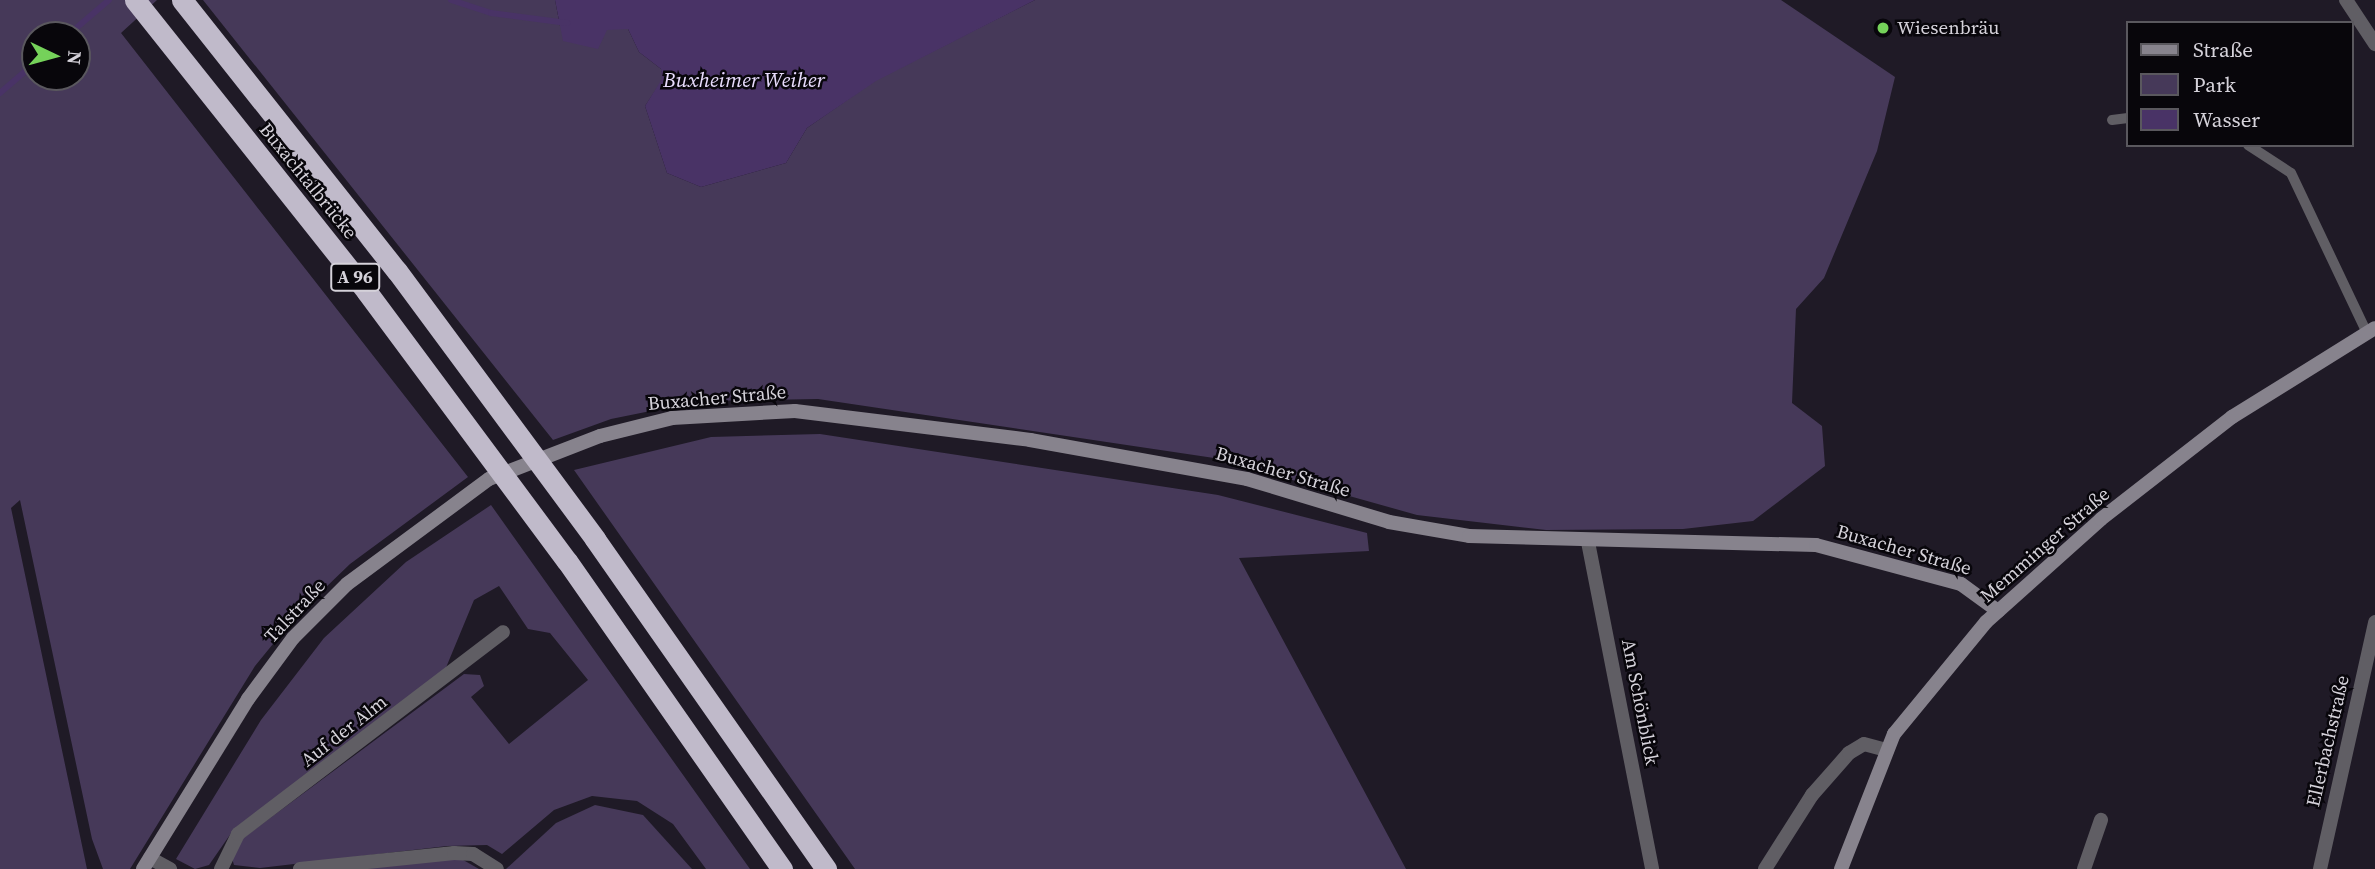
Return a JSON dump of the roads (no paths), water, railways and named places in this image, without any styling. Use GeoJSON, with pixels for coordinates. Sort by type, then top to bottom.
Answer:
{"type":"FeatureCollection","features":[{"type":"Feature","properties":{"kind":"highway","name":"Buxachtalbrücke"},"geometry":{"type":"LineString","coordinates":[[135,0],[367,292],[567,561],[782,869]]}},
{"type":"Feature","properties":{"kind":"highway","name":"Buxachtalbrücke"},"geometry":{"type":"LineString","coordinates":[[182,0],[397,271],[595,539],[826,869]]}},
{"type":"Feature","properties":{"kind":"street"},"geometry":{"type":"LineString","coordinates":[[2346,0],[2375,44]]}},
{"type":"Feature","properties":{"kind":"street","name":"Memminger Straße"},"geometry":{"type":"LineString","coordinates":[[1841,869],[1887,750],[1922,696],[1998,611],[2101,519],[2232,417],[2371,331]]}},
{"type":"Feature","properties":{"kind":"street","name":"Buxacher Straße"},"geometry":{"type":"LineString","coordinates":[[550,455],[672,418],[827,413],[1174,464],[1432,531],[1588,542],[1816,545],[1961,584],[1998,611]]}},
{"type":"Feature","properties":{"kind":"street","name":"Talstraße"},"geometry":{"type":"LineString","coordinates":[[146,864],[293,638],[347,584],[436,513],[489,479],[550,455]]}},
{"type":"Feature","properties":{"kind":"street","name":"Am Schönblick"},"geometry":{"type":"LineString","coordinates":[[1588,542],[1652,869]]}},
{"type":"Feature","properties":{"kind":"street","name":"Ellerbachstraße"},"geometry":{"type":"LineString","coordinates":[[2319,869],[2375,622]]}},
{"type":"Feature","properties":{"kind":"street","name":"Auf der Alm"},"geometry":{"type":"LineString","coordinates":[[221,869],[238,834],[503,632]]}},
{"type":"Feature","properties":{"kind":"street"},"geometry":{"type":"LineString","coordinates":[[1765,869],[1812,795],[1849,753],[1864,744],[1887,750]]}},
{"type":"Feature","properties":{"kind":"street"},"geometry":{"type":"LineString","coordinates":[[2084,869],[2101,820]]}},
{"type":"Feature","properties":{"kind":"street"},"geometry":{"type":"LineString","coordinates":[[300,869],[454,853],[484,858],[497,869]]}},
{"type":"Feature","properties":{"kind":"street"},"geometry":{"type":"LineString","coordinates":[[146,864],[170,869]]}},
{"type":"Feature","properties":{"kind":"lane"},"geometry":{"type":"LineString","coordinates":[[2112,120],[2126,118]]}},
{"type":"Feature","properties":{"kind":"lane","name":"Memminger Straße"},"geometry":{"type":"LineString","coordinates":[[2251,147],[2291,173],[2371,331]]}},
{"type":"Feature","properties":{"kind":"water","name":"Buxheimer Weiher"},"geometry":{"type":"Polygon","coordinates":[[[555,0],[1035,0],[876,81],[807,128],[786,163],[701,187],[667,173],[645,106],[662,79],[661,69],[639,52],[628,29],[607,30],[598,49],[563,41],[555,0]]]}},
{"type":"Feature","properties":{"kind":"waterway"},"geometry":{"type":"LineString","coordinates":[[84,21],[109,0]]}},
{"type":"Feature","properties":{"kind":"waterway"},"geometry":{"type":"LineString","coordinates":[[451,0],[491,13],[567,23]]}},
{"type":"Feature","properties":{"kind":"waterway"},"geometry":{"type":"LineString","coordinates":[[0,93],[21,75]]}},
{"type":"Feature","properties":{"kind":"place","name":"Wiesenbräu"},"geometry":{"type":"Point","coordinates":[1883,28]}}]}
